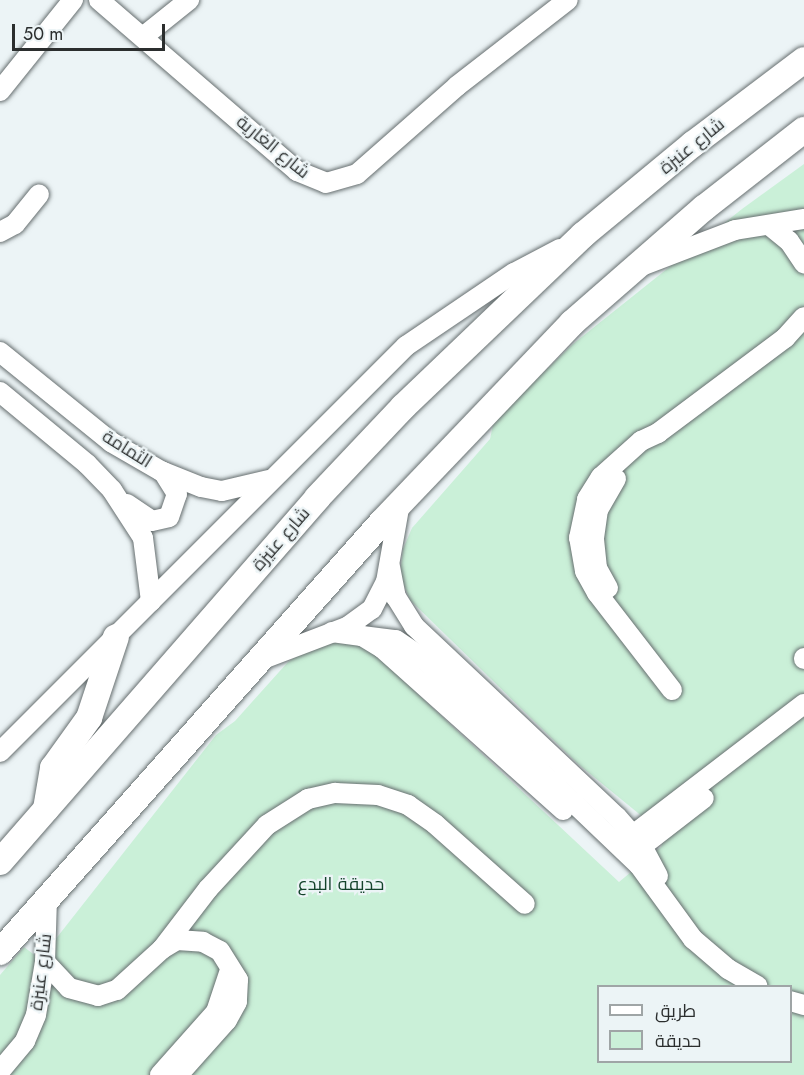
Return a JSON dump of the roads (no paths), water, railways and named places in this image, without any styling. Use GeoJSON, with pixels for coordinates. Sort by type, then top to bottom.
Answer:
{"type":"FeatureCollection","features":[{"type":"Feature","properties":{"kind":"main road","name":"شارع عنيزة"},"geometry":{"type":"LineString","coordinates":[[0,862],[325,490],[403,407],[584,235],[693,144],[804,60]]}},
{"type":"Feature","properties":{"kind":"main road","name":"شارع عنيزة"},"geometry":{"type":"LineString","coordinates":[[0,952],[400,503],[572,323],[630,271],[804,130]]}},
{"type":"Feature","properties":{"kind":"main road"},"geometry":{"type":"LineString","coordinates":[[46,809],[53,768],[89,718],[116,638]]}},
{"type":"Feature","properties":{"kind":"street"},"geometry":{"type":"LineString","coordinates":[[0,91],[73,0]]}},
{"type":"Feature","properties":{"kind":"street","name":"شارع الغارية"},"geometry":{"type":"LineString","coordinates":[[99,0],[144,36],[297,171],[326,183],[357,174],[457,86],[568,0]]}},
{"type":"Feature","properties":{"kind":"street"},"geometry":{"type":"LineString","coordinates":[[144,36],[189,0]]}},
{"type":"Feature","properties":{"kind":"street"},"geometry":{"type":"LineString","coordinates":[[0,232],[15,224],[39,194]]}},
{"type":"Feature","properties":{"kind":"street","name":"شارع عنيزة"},"geometry":{"type":"LineString","coordinates":[[630,271],[735,230],[804,219]]}},
{"type":"Feature","properties":{"kind":"street"},"geometry":{"type":"LineString","coordinates":[[769,225],[789,241],[804,263]]}},
{"type":"Feature","properties":{"kind":"street","name":"شارع عنيزة"},"geometry":{"type":"LineString","coordinates":[[0,752],[417,337],[514,273],[584,235]]}},
{"type":"Feature","properties":{"kind":"street"},"geometry":{"type":"LineString","coordinates":[[676,686],[593,587],[583,567],[579,538],[587,499],[602,477],[641,441],[658,433],[785,338],[804,317]]}},
{"type":"Feature","properties":{"kind":"street","name":"الثمامة"},"geometry":{"type":"LineString","coordinates":[[0,352],[111,442],[161,471],[201,487],[222,491],[275,478]]}},
{"type":"Feature","properties":{"kind":"street","name":"الثمامة"},"geometry":{"type":"LineString","coordinates":[[0,392],[87,464],[112,490],[143,538],[151,601]]}},
{"type":"Feature","properties":{"kind":"street"},"geometry":{"type":"LineString","coordinates":[[112,490],[145,517],[165,520],[173,512],[177,494],[161,471]]}},
{"type":"Feature","properties":{"kind":"street"},"geometry":{"type":"LineString","coordinates":[[263,659],[354,623],[372,609],[387,582],[400,503]]}},
{"type":"Feature","properties":{"kind":"street"},"geometry":{"type":"LineString","coordinates":[[390,567],[396,597],[414,626],[638,840],[666,901]]}},
{"type":"Feature","properties":{"kind":"street"},"geometry":{"type":"LineString","coordinates":[[332,632],[396,640],[420,656],[639,865],[693,939],[728,969],[754,985]]}},
{"type":"Feature","properties":{"kind":"street"},"geometry":{"type":"LineString","coordinates":[[638,840],[804,705]]}},
{"type":"Feature","properties":{"kind":"street"},"geometry":{"type":"LineString","coordinates":[[638,840],[804,721]]}},
{"type":"Feature","properties":{"kind":"street"},"geometry":{"type":"LineString","coordinates":[[45,962],[69,988],[98,996],[125,984],[162,949],[208,889],[267,825],[301,802],[335,793],[378,795],[408,806],[435,824],[525,904]]}},
{"type":"Feature","properties":{"kind":"street","name":"شارع عنيزة"},"geometry":{"type":"LineString","coordinates":[[0,1071],[32,1029],[45,962],[47,897]]}},
{"type":"Feature","properties":{"kind":"street"},"geometry":{"type":"LineString","coordinates":[[162,949],[177,940],[194,939],[214,947],[228,962],[238,981],[233,1012],[178,1075]]}},
{"type":"Feature","properties":{"kind":"street"},"geometry":{"type":"LineString","coordinates":[[160,1075],[221,1003],[228,982],[228,962]]}},
{"type":"Feature","properties":{"kind":"park label","name":"حديقة البدع"},"geometry":{"type":"Point","coordinates":[341,884]}}]}
